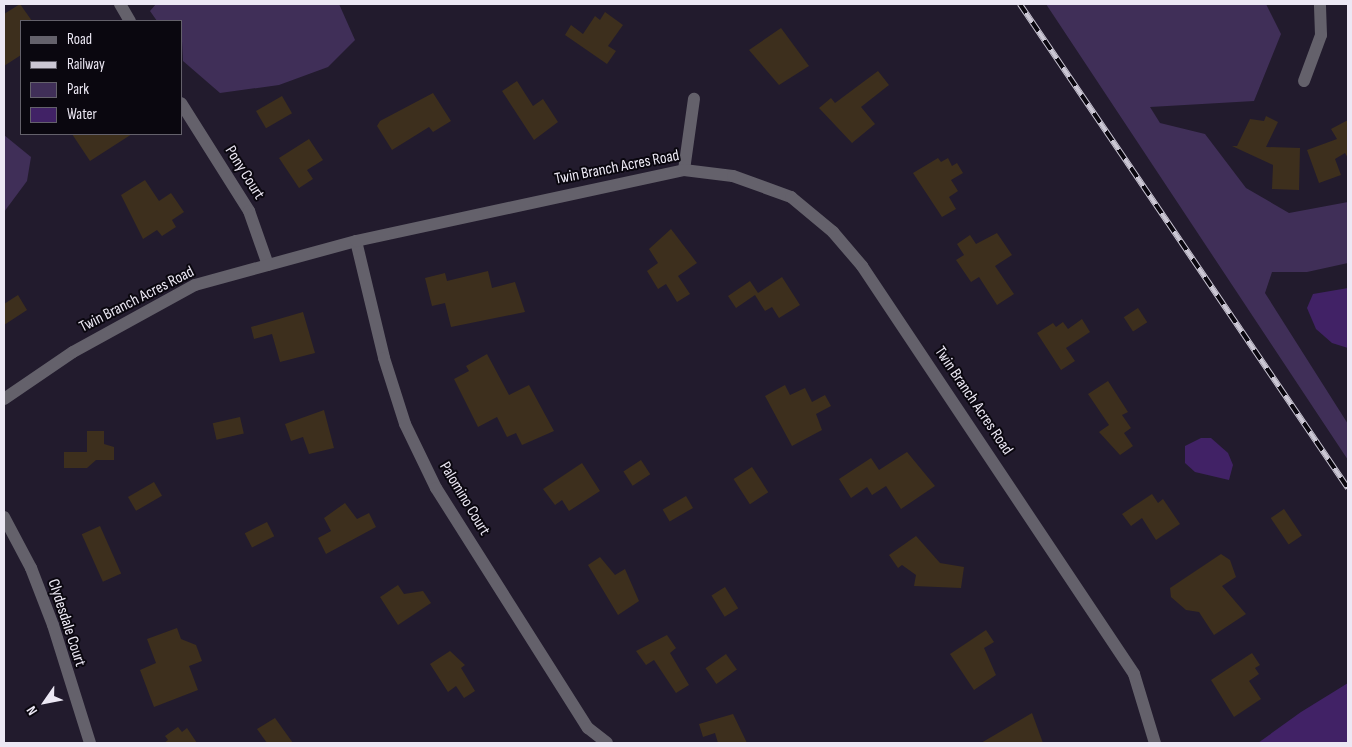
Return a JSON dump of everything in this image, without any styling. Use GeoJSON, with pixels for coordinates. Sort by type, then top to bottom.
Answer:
{"type":"FeatureCollection","features":[{"type":"Feature","properties":{"kind":"street"},"geometry":{"type":"LineString","coordinates":[[120,4],[129,20]]}},
{"type":"Feature","properties":{"kind":"street"},"geometry":{"type":"LineString","coordinates":[[1304,81],[1321,35],[1320,4]]}},
{"type":"Feature","properties":{"kind":"street"},"geometry":{"type":"LineString","coordinates":[[684,170],[694,99]]}},
{"type":"Feature","properties":{"kind":"street","name":"Pony Court"},"geometry":{"type":"LineString","coordinates":[[182,105],[249,212],[268,265]]}},
{"type":"Feature","properties":{"kind":"street","name":"Twin Branch Acres Road"},"geometry":{"type":"LineString","coordinates":[[4,398],[73,352],[195,285],[356,241],[684,170],[733,176],[792,198],[834,232],[862,266],[1134,674],[1156,743]]}},
{"type":"Feature","properties":{"kind":"street","name":"Palomino Court"},"geometry":{"type":"LineString","coordinates":[[356,241],[387,367],[405,424],[436,488],[588,728],[607,743]]}},
{"type":"Feature","properties":{"kind":"street","name":"Clydesdale Court"},"geometry":{"type":"LineString","coordinates":[[4,517],[31,568],[53,625],[90,743]]}},
{"type":"Feature","properties":{"kind":"green space"},"geometry":{"type":"Polygon","coordinates":[[[156,4],[339,4],[355,40],[328,67],[279,85],[220,93],[183,61],[182,20],[156,20],[150,11],[156,4]]]}},
{"type":"Feature","properties":{"kind":"green space"},"geometry":{"type":"Polygon","coordinates":[[[1046,4],[1266,4],[1281,34],[1254,101],[1150,107],[1160,123],[1205,134],[1246,188],[1289,213],[1348,202],[1348,263],[1307,272],[1272,272],[1265,293],[1348,424],[1348,460],[1046,4]]]}},
{"type":"Feature","properties":{"kind":"green space"},"geometry":{"type":"Polygon","coordinates":[[[4,135],[31,157],[27,181],[4,212],[4,135]]]}},
{"type":"Feature","properties":{"kind":"water"},"geometry":{"type":"Polygon","coordinates":[[[1348,288],[1348,348],[1332,343],[1316,329],[1307,308],[1313,294],[1348,288]]]}},
{"type":"Feature","properties":{"kind":"water"},"geometry":{"type":"Polygon","coordinates":[[[1201,438],[1211,438],[1228,453],[1233,465],[1229,480],[1195,472],[1185,463],[1185,446],[1201,438]]]}},
{"type":"Feature","properties":{"kind":"water"},"geometry":{"type":"Polygon","coordinates":[[[1348,683],[1348,743],[1258,743],[1301,712],[1348,683]]]}},
{"type":"Feature","properties":{"kind":"building"},"geometry":{"type":"Polygon","coordinates":[[[20,4],[31,20],[20,20],[20,56],[4,66],[4,14],[20,4]]]}},
{"type":"Feature","properties":{"kind":"building"},"geometry":{"type":"Polygon","coordinates":[[[605,12],[623,25],[608,46],[616,51],[607,64],[565,35],[571,25],[583,34],[595,16],[600,20],[605,12]]]}},
{"type":"Feature","properties":{"kind":"building"},"geometry":{"type":"Polygon","coordinates":[[[781,28],[809,66],[779,85],[749,50],[781,28]]]}},
{"type":"Feature","properties":{"kind":"building"},"geometry":{"type":"Polygon","coordinates":[[[878,71],[889,85],[861,107],[875,124],[852,143],[819,108],[831,98],[835,103],[878,71]]]}},
{"type":"Feature","properties":{"kind":"building"},"geometry":{"type":"Polygon","coordinates":[[[517,81],[533,106],[543,99],[558,122],[534,140],[502,91],[517,81]]]}},
{"type":"Feature","properties":{"kind":"building"},"geometry":{"type":"Polygon","coordinates":[[[433,93],[451,121],[433,132],[429,127],[392,150],[377,126],[380,121],[433,93]]]}},
{"type":"Feature","properties":{"kind":"building"},"geometry":{"type":"Polygon","coordinates":[[[282,96],[292,113],[266,128],[256,111],[282,96]]]}},
{"type":"Feature","properties":{"kind":"building"},"geometry":{"type":"Polygon","coordinates":[[[1266,116],[1278,122],[1266,147],[1300,148],[1299,190],[1272,189],[1273,165],[1232,146],[1237,146],[1250,119],[1264,121],[1266,116]]]}},
{"type":"Feature","properties":{"kind":"building"},"geometry":{"type":"Polygon","coordinates":[[[1348,120],[1348,158],[1345,153],[1335,159],[1341,175],[1319,183],[1307,150],[1337,139],[1331,129],[1348,120]]]}},
{"type":"Feature","properties":{"kind":"building"},"geometry":{"type":"Polygon","coordinates":[[[73,135],[130,135],[90,161],[73,135]]]}},
{"type":"Feature","properties":{"kind":"building"},"geometry":{"type":"Polygon","coordinates":[[[309,139],[323,160],[307,170],[313,179],[299,188],[279,158],[309,139]]]}},
{"type":"Feature","properties":{"kind":"building"},"geometry":{"type":"Polygon","coordinates":[[[938,158],[941,162],[948,158],[952,166],[957,163],[963,173],[951,180],[958,191],[949,197],[956,209],[942,217],[913,173],[938,158]]]}},
{"type":"Feature","properties":{"kind":"building"},"geometry":{"type":"Polygon","coordinates":[[[145,180],[159,201],[171,193],[184,212],[172,220],[176,227],[162,236],[157,230],[143,239],[121,195],[145,180]]]}},
{"type":"Feature","properties":{"kind":"building"},"geometry":{"type":"Polygon","coordinates":[[[671,229],[697,263],[678,276],[690,294],[677,302],[666,284],[658,289],[647,271],[658,263],[649,249],[671,229]]]}},
{"type":"Feature","properties":{"kind":"building"},"geometry":{"type":"Polygon","coordinates":[[[997,233],[1012,255],[995,266],[1014,294],[997,305],[979,277],[971,282],[956,260],[964,255],[957,244],[970,235],[976,244],[997,233]]]}},
{"type":"Feature","properties":{"kind":"building"},"geometry":{"type":"Polygon","coordinates":[[[488,271],[492,288],[515,282],[525,312],[451,327],[445,303],[432,306],[425,278],[445,273],[447,281],[488,271]]]}},
{"type":"Feature","properties":{"kind":"building"},"geometry":{"type":"Polygon","coordinates":[[[782,277],[800,305],[779,318],[772,307],[765,311],[755,295],[736,308],[728,296],[750,281],[758,293],[782,277]]]}},
{"type":"Feature","properties":{"kind":"building"},"geometry":{"type":"Polygon","coordinates":[[[18,295],[27,310],[4,325],[4,304],[18,295]]]}},
{"type":"Feature","properties":{"kind":"building"},"geometry":{"type":"Polygon","coordinates":[[[1138,308],[1147,322],[1133,332],[1124,317],[1138,308]]]}},
{"type":"Feature","properties":{"kind":"building"},"geometry":{"type":"Polygon","coordinates":[[[303,312],[315,353],[280,362],[272,334],[254,339],[251,327],[303,312]]]}},
{"type":"Feature","properties":{"kind":"building"},"geometry":{"type":"Polygon","coordinates":[[[1082,319],[1090,332],[1066,348],[1075,361],[1061,370],[1037,333],[1053,323],[1056,327],[1063,322],[1068,329],[1082,319]]]}},
{"type":"Feature","properties":{"kind":"building"},"geometry":{"type":"Polygon","coordinates":[[[487,354],[509,395],[529,385],[554,431],[522,445],[516,433],[507,437],[497,417],[478,427],[454,379],[469,371],[466,366],[487,354]]]}},
{"type":"Feature","properties":{"kind":"building"},"geometry":{"type":"Polygon","coordinates":[[[1108,381],[1128,412],[1122,415],[1131,428],[1124,433],[1133,446],[1120,455],[1099,432],[1109,425],[1088,394],[1108,381]]]}},
{"type":"Feature","properties":{"kind":"building"},"geometry":{"type":"Polygon","coordinates":[[[785,385],[790,395],[805,388],[812,402],[825,395],[831,406],[816,414],[822,430],[792,446],[765,396],[785,385]]]}},
{"type":"Feature","properties":{"kind":"building"},"geometry":{"type":"Polygon","coordinates":[[[324,410],[334,448],[309,454],[303,437],[291,441],[285,424],[324,410]]]}},
{"type":"Feature","properties":{"kind":"building"},"geometry":{"type":"Polygon","coordinates":[[[240,417],[244,434],[217,440],[213,423],[240,417]]]}},
{"type":"Feature","properties":{"kind":"building"},"geometry":{"type":"Polygon","coordinates":[[[87,431],[104,431],[104,444],[114,447],[114,460],[96,460],[87,468],[64,468],[64,452],[87,452],[87,431]]]}},
{"type":"Feature","properties":{"kind":"building"},"geometry":{"type":"Polygon","coordinates":[[[907,452],[935,486],[901,509],[886,486],[872,495],[867,487],[851,498],[839,479],[871,458],[879,470],[907,452]]]}},
{"type":"Feature","properties":{"kind":"building"},"geometry":{"type":"Polygon","coordinates":[[[641,460],[650,474],[633,486],[623,471],[641,460]]]}},
{"type":"Feature","properties":{"kind":"building"},"geometry":{"type":"Polygon","coordinates":[[[582,463],[600,491],[569,511],[562,500],[555,505],[543,489],[582,463]]]}},
{"type":"Feature","properties":{"kind":"building"},"geometry":{"type":"Polygon","coordinates":[[[752,467],[768,492],[750,504],[734,479],[752,467]]]}},
{"type":"Feature","properties":{"kind":"building"},"geometry":{"type":"Polygon","coordinates":[[[154,482],[162,496],[136,511],[128,497],[154,482]]]}},
{"type":"Feature","properties":{"kind":"building"},"geometry":{"type":"Polygon","coordinates":[[[1152,494],[1158,503],[1163,499],[1180,524],[1156,540],[1142,518],[1131,526],[1122,514],[1152,494]]]}},
{"type":"Feature","properties":{"kind":"building"},"geometry":{"type":"Polygon","coordinates":[[[686,496],[693,508],[670,522],[663,509],[686,496]]]}},
{"type":"Feature","properties":{"kind":"building"},"geometry":{"type":"Polygon","coordinates":[[[345,503],[357,519],[369,513],[376,527],[326,554],[318,538],[331,531],[324,518],[345,503]]]}},
{"type":"Feature","properties":{"kind":"building"},"geometry":{"type":"Polygon","coordinates":[[[1284,509],[1302,536],[1289,544],[1271,518],[1284,509]]]}},
{"type":"Feature","properties":{"kind":"building"},"geometry":{"type":"Polygon","coordinates":[[[267,522],[274,536],[252,548],[245,533],[267,522]]]}},
{"type":"Feature","properties":{"kind":"building"},"geometry":{"type":"Polygon","coordinates":[[[100,526],[121,574],[103,582],[82,534],[100,526]]]}},
{"type":"Feature","properties":{"kind":"building"},"geometry":{"type":"Polygon","coordinates":[[[916,536],[940,563],[964,567],[961,588],[914,586],[916,575],[902,565],[898,568],[889,555],[916,536]]]}},
{"type":"Feature","properties":{"kind":"building"},"geometry":{"type":"Polygon","coordinates":[[[1221,554],[1230,560],[1236,577],[1222,586],[1246,614],[1214,635],[1199,612],[1186,610],[1171,597],[1170,588],[1221,554]]]}},
{"type":"Feature","properties":{"kind":"building"},"geometry":{"type":"Polygon","coordinates":[[[600,557],[615,575],[625,569],[639,601],[618,615],[588,565],[600,557]]]}},
{"type":"Feature","properties":{"kind":"building"},"geometry":{"type":"Polygon","coordinates":[[[398,585],[404,594],[423,591],[431,603],[398,625],[380,597],[398,585]]]}},
{"type":"Feature","properties":{"kind":"building"},"geometry":{"type":"Polygon","coordinates":[[[725,587],[738,608],[725,617],[711,595],[725,587]]]}},
{"type":"Feature","properties":{"kind":"building"},"geometry":{"type":"Polygon","coordinates":[[[177,628],[181,639],[196,645],[202,661],[189,666],[198,690],[154,707],[140,670],[156,663],[147,639],[177,628]]]}},
{"type":"Feature","properties":{"kind":"building"},"geometry":{"type":"Polygon","coordinates":[[[986,630],[994,642],[984,648],[996,675],[974,690],[950,654],[986,630]]]}},
{"type":"Feature","properties":{"kind":"building"},"geometry":{"type":"Polygon","coordinates":[[[667,635],[676,648],[670,653],[689,685],[676,693],[654,660],[646,665],[636,651],[667,635]]]}},
{"type":"Feature","properties":{"kind":"building"},"geometry":{"type":"Polygon","coordinates":[[[450,651],[465,665],[461,668],[475,691],[464,698],[456,686],[448,692],[430,664],[450,651]]]}},
{"type":"Feature","properties":{"kind":"building"},"geometry":{"type":"Polygon","coordinates":[[[1252,653],[1260,665],[1255,668],[1259,674],[1249,681],[1261,699],[1234,717],[1211,680],[1252,653]]]}},
{"type":"Feature","properties":{"kind":"building"},"geometry":{"type":"Polygon","coordinates":[[[726,654],[737,670],[716,684],[706,668],[726,654]]]}},
{"type":"Feature","properties":{"kind":"building"},"geometry":{"type":"Polygon","coordinates":[[[1032,713],[1043,743],[981,743],[1032,713]]]}},
{"type":"Feature","properties":{"kind":"building"},"geometry":{"type":"Polygon","coordinates":[[[733,714],[747,743],[718,743],[715,733],[703,737],[699,724],[733,714]]]}},
{"type":"Feature","properties":{"kind":"building"},"geometry":{"type":"Polygon","coordinates":[[[275,718],[293,743],[267,743],[257,729],[275,718]]]}},
{"type":"Feature","properties":{"kind":"building"},"geometry":{"type":"Polygon","coordinates":[[[178,727],[182,732],[187,728],[197,743],[164,743],[168,740],[165,736],[178,727]]]}},
{"type":"Feature","properties":{"kind":"railway"},"geometry":{"type":"LineString","coordinates":[[1020,4],[1348,488]]}}]}
